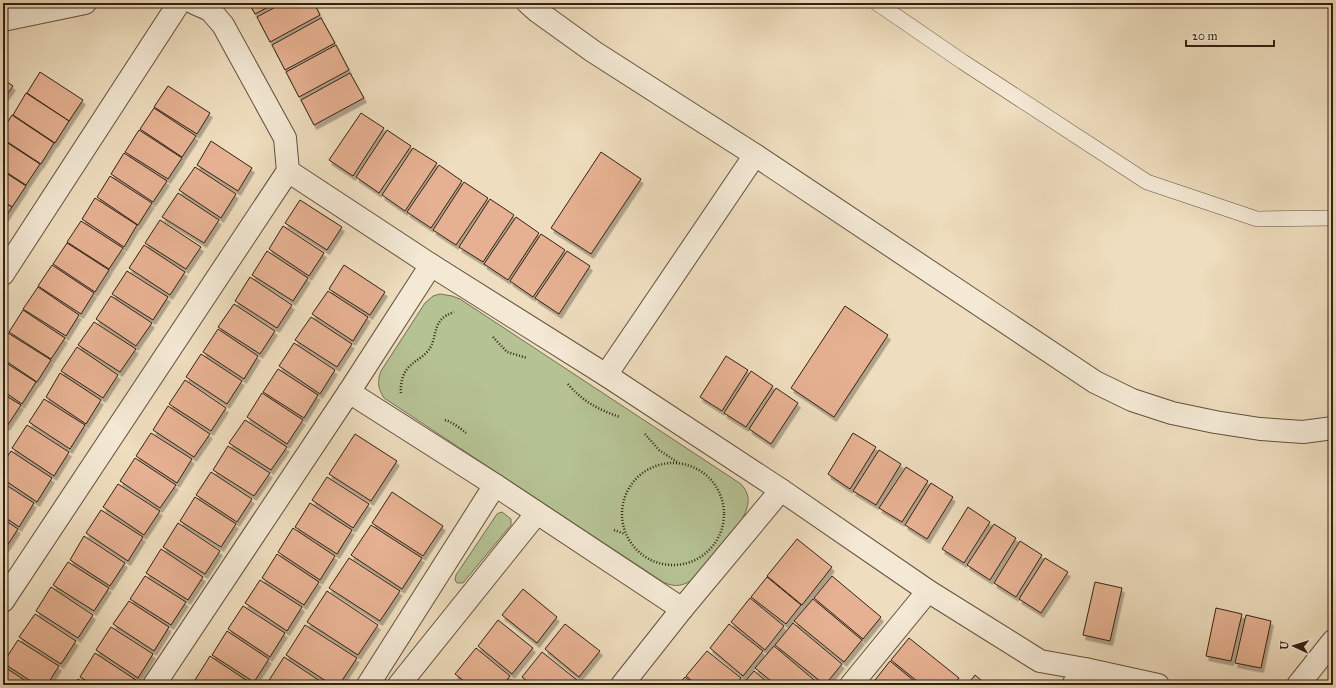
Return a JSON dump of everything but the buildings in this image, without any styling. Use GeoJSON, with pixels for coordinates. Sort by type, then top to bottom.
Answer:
{"type":"FeatureCollection","features":[{"type":"Feature","properties":{"kind":"street"},"geometry":{"type":"LineString","coordinates":[[3,20],[84,3]]}},
{"type":"Feature","properties":{"kind":"street"},"geometry":{"type":"LineString","coordinates":[[3,274],[179,3]]}},
{"type":"Feature","properties":{"kind":"street"},"geometry":{"type":"LineString","coordinates":[[3,601],[288,171],[285,138],[223,25],[210,10],[194,3]]}},
{"type":"Feature","properties":{"kind":"street"},"geometry":{"type":"LineString","coordinates":[[528,3],[594,52],[756,155],[1095,382],[1132,400],[1166,411],[1215,422],[1260,429],[1303,432],[1333,428]]}},
{"type":"Feature","properties":{"kind":"street"},"geometry":{"type":"LineString","coordinates":[[606,374],[756,155]]}},
{"type":"Feature","properties":{"kind":"street"},"geometry":{"type":"LineString","coordinates":[[288,171],[431,265],[606,374],[781,490],[928,591],[1040,661],[1079,677],[1158,685]]}},
{"type":"Feature","properties":{"kind":"street"},"geometry":{"type":"LineString","coordinates":[[154,685],[349,392],[431,265]]}},
{"type":"Feature","properties":{"kind":"street"},"geometry":{"type":"LineString","coordinates":[[349,392],[495,485],[682,609]]}},
{"type":"Feature","properties":{"kind":"street"},"geometry":{"type":"LineString","coordinates":[[368,685],[495,485]]}},
{"type":"Feature","properties":{"kind":"street"},"geometry":{"type":"LineString","coordinates":[[622,685],[682,609],[781,490]]}},
{"type":"Feature","properties":{"kind":"street"},"geometry":{"type":"LineString","coordinates":[[399,685],[537,513]]}},
{"type":"Feature","properties":{"kind":"street"},"geometry":{"type":"LineString","coordinates":[[851,685],[928,591]]}},
{"type":"Feature","properties":{"kind":"street"},"geometry":{"type":"LineString","coordinates":[[1298,685],[1333,641]]}},
{"type":"Feature","properties":{"kind":"lane"},"geometry":{"type":"LineString","coordinates":[[877,3],[963,62],[1147,182],[1257,219],[1333,218]]}},
{"type":"Feature","properties":{"kind":"path"},"geometry":{"type":"LineString","coordinates":[[402,398],[401,386],[405,372],[410,365],[429,350],[435,329],[442,319],[452,312],[458,311]]}},
{"type":"Feature","properties":{"kind":"path"},"geometry":{"type":"LineString","coordinates":[[491,333],[508,352],[528,358]]}},
{"type":"Feature","properties":{"kind":"path"},"geometry":{"type":"LineString","coordinates":[[567,382],[575,393],[589,404],[606,413],[624,419]]}},
{"type":"Feature","properties":{"kind":"path"},"geometry":{"type":"LineString","coordinates":[[443,420],[448,421],[462,429],[468,436]]}},
{"type":"Feature","properties":{"kind":"path"},"geometry":{"type":"LineString","coordinates":[[643,432],[659,450],[677,462]]}},
{"type":"Feature","properties":{"kind":"path"},"geometry":{"type":"LineString","coordinates":[[677,462],[689,464],[702,471],[712,481],[720,493],[724,507],[724,522],[719,536],[711,549],[700,558],[686,564],[671,566],[657,563],[644,557],[633,547],[625,534],[621,520],[621,505],[626,491],[634,479],[646,469],[659,463],[677,462]]}},
{"type":"Feature","properties":{"kind":"path"},"geometry":{"type":"LineString","coordinates":[[612,530],[625,534]]}},
{"type":"Feature","properties":{"kind":"green space"},"geometry":{"type":"Polygon","coordinates":[[[440,294],[460,299],[741,484],[745,489],[748,499],[747,508],[743,518],[695,578],[687,583],[679,585],[672,585],[663,582],[384,398],[380,391],[379,385],[381,371],[425,303],[433,296],[440,294]]]}},
{"type":"Feature","properties":{"kind":"green space"},"geometry":{"type":"Polygon","coordinates":[[[502,512],[511,519],[511,525],[463,583],[457,583],[455,580],[456,575],[497,514],[502,512]]]}}]}
